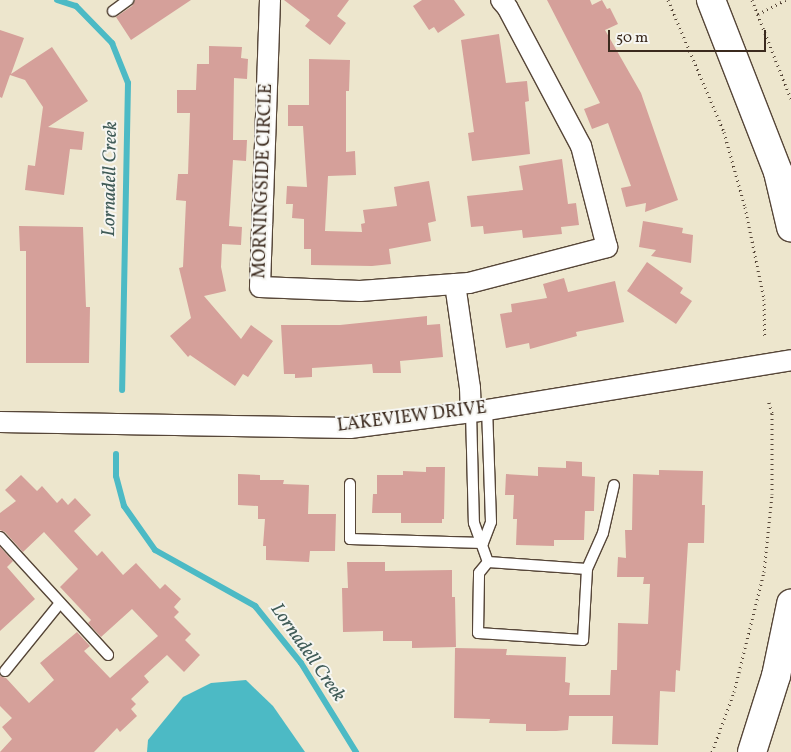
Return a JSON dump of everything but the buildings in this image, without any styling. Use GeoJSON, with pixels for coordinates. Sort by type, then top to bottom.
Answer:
{"type":"FeatureCollection","features":[{"type":"Feature","properties":{"kind":"street","name":"MORNINGSIDE CIRCLE"},"geometry":{"type":"LineString","coordinates":[[270,0],[260,287],[360,291],[462,283],[607,247],[581,146],[508,7],[501,0]]}},
{"type":"Feature","properties":{"kind":"street"},"geometry":{"type":"LineString","coordinates":[[711,0],[785,170],[791,227]]}},
{"type":"Feature","properties":{"kind":"street"},"geometry":{"type":"LineString","coordinates":[[462,283],[479,411]]}},
{"type":"Feature","properties":{"kind":"street","name":"LAKEVIEW DRIVE"},"geometry":{"type":"LineString","coordinates":[[0,422],[350,428],[479,411],[791,360]]}},
{"type":"Feature","properties":{"kind":"street"},"geometry":{"type":"LineString","coordinates":[[752,752],[776,676],[791,604]]}},
{"type":"Feature","properties":{"kind":"lane"},"geometry":{"type":"LineString","coordinates":[[113,10],[128,0]]}},
{"type":"Feature","properties":{"kind":"lane"},"geometry":{"type":"LineString","coordinates":[[479,411],[491,522],[483,543]]}},
{"type":"Feature","properties":{"kind":"lane"},"geometry":{"type":"LineString","coordinates":[[479,411],[474,523],[483,543],[488,562]]}},
{"type":"Feature","properties":{"kind":"lane"},"geometry":{"type":"LineString","coordinates":[[350,484],[350,539],[483,543]]}},
{"type":"Feature","properties":{"kind":"lane"},"geometry":{"type":"LineString","coordinates":[[488,562],[479,573],[478,633],[583,640],[587,569],[603,533],[614,485]]}},
{"type":"Feature","properties":{"kind":"lane"},"geometry":{"type":"LineString","coordinates":[[0,537],[108,655]]}},
{"type":"Feature","properties":{"kind":"lane"},"geometry":{"type":"LineString","coordinates":[[488,562],[587,569]]}},
{"type":"Feature","properties":{"kind":"lane"},"geometry":{"type":"LineString","coordinates":[[6,671],[60,603]]}},
{"type":"Feature","properties":{"kind":"path"},"geometry":{"type":"LineString","coordinates":[[668,0],[724,132],[745,207],[764,299],[765,338]]}},
{"type":"Feature","properties":{"kind":"path"},"geometry":{"type":"LineString","coordinates":[[752,0],[791,99]]}},
{"type":"Feature","properties":{"kind":"path"},"geometry":{"type":"LineString","coordinates":[[758,14],[786,0]]}},
{"type":"Feature","properties":{"kind":"path"},"geometry":{"type":"LineString","coordinates":[[712,752],[734,692],[764,572],[772,494],[772,413],[768,400]]}},
{"type":"Feature","properties":{"kind":"water"},"geometry":{"type":"Polygon","coordinates":[[[246,680],[273,706],[305,752],[147,752],[148,740],[183,697],[211,683],[246,680]]]}},
{"type":"Feature","properties":{"kind":"waterway","name":"Lornadell Creek"},"geometry":{"type":"LineString","coordinates":[[57,0],[76,6],[112,43],[128,83],[122,390]]}},
{"type":"Feature","properties":{"kind":"waterway","name":"Lornadell Creek"},"geometry":{"type":"LineString","coordinates":[[116,454],[116,476],[124,506],[155,550],[255,606],[301,663],[356,752]]}}]}
